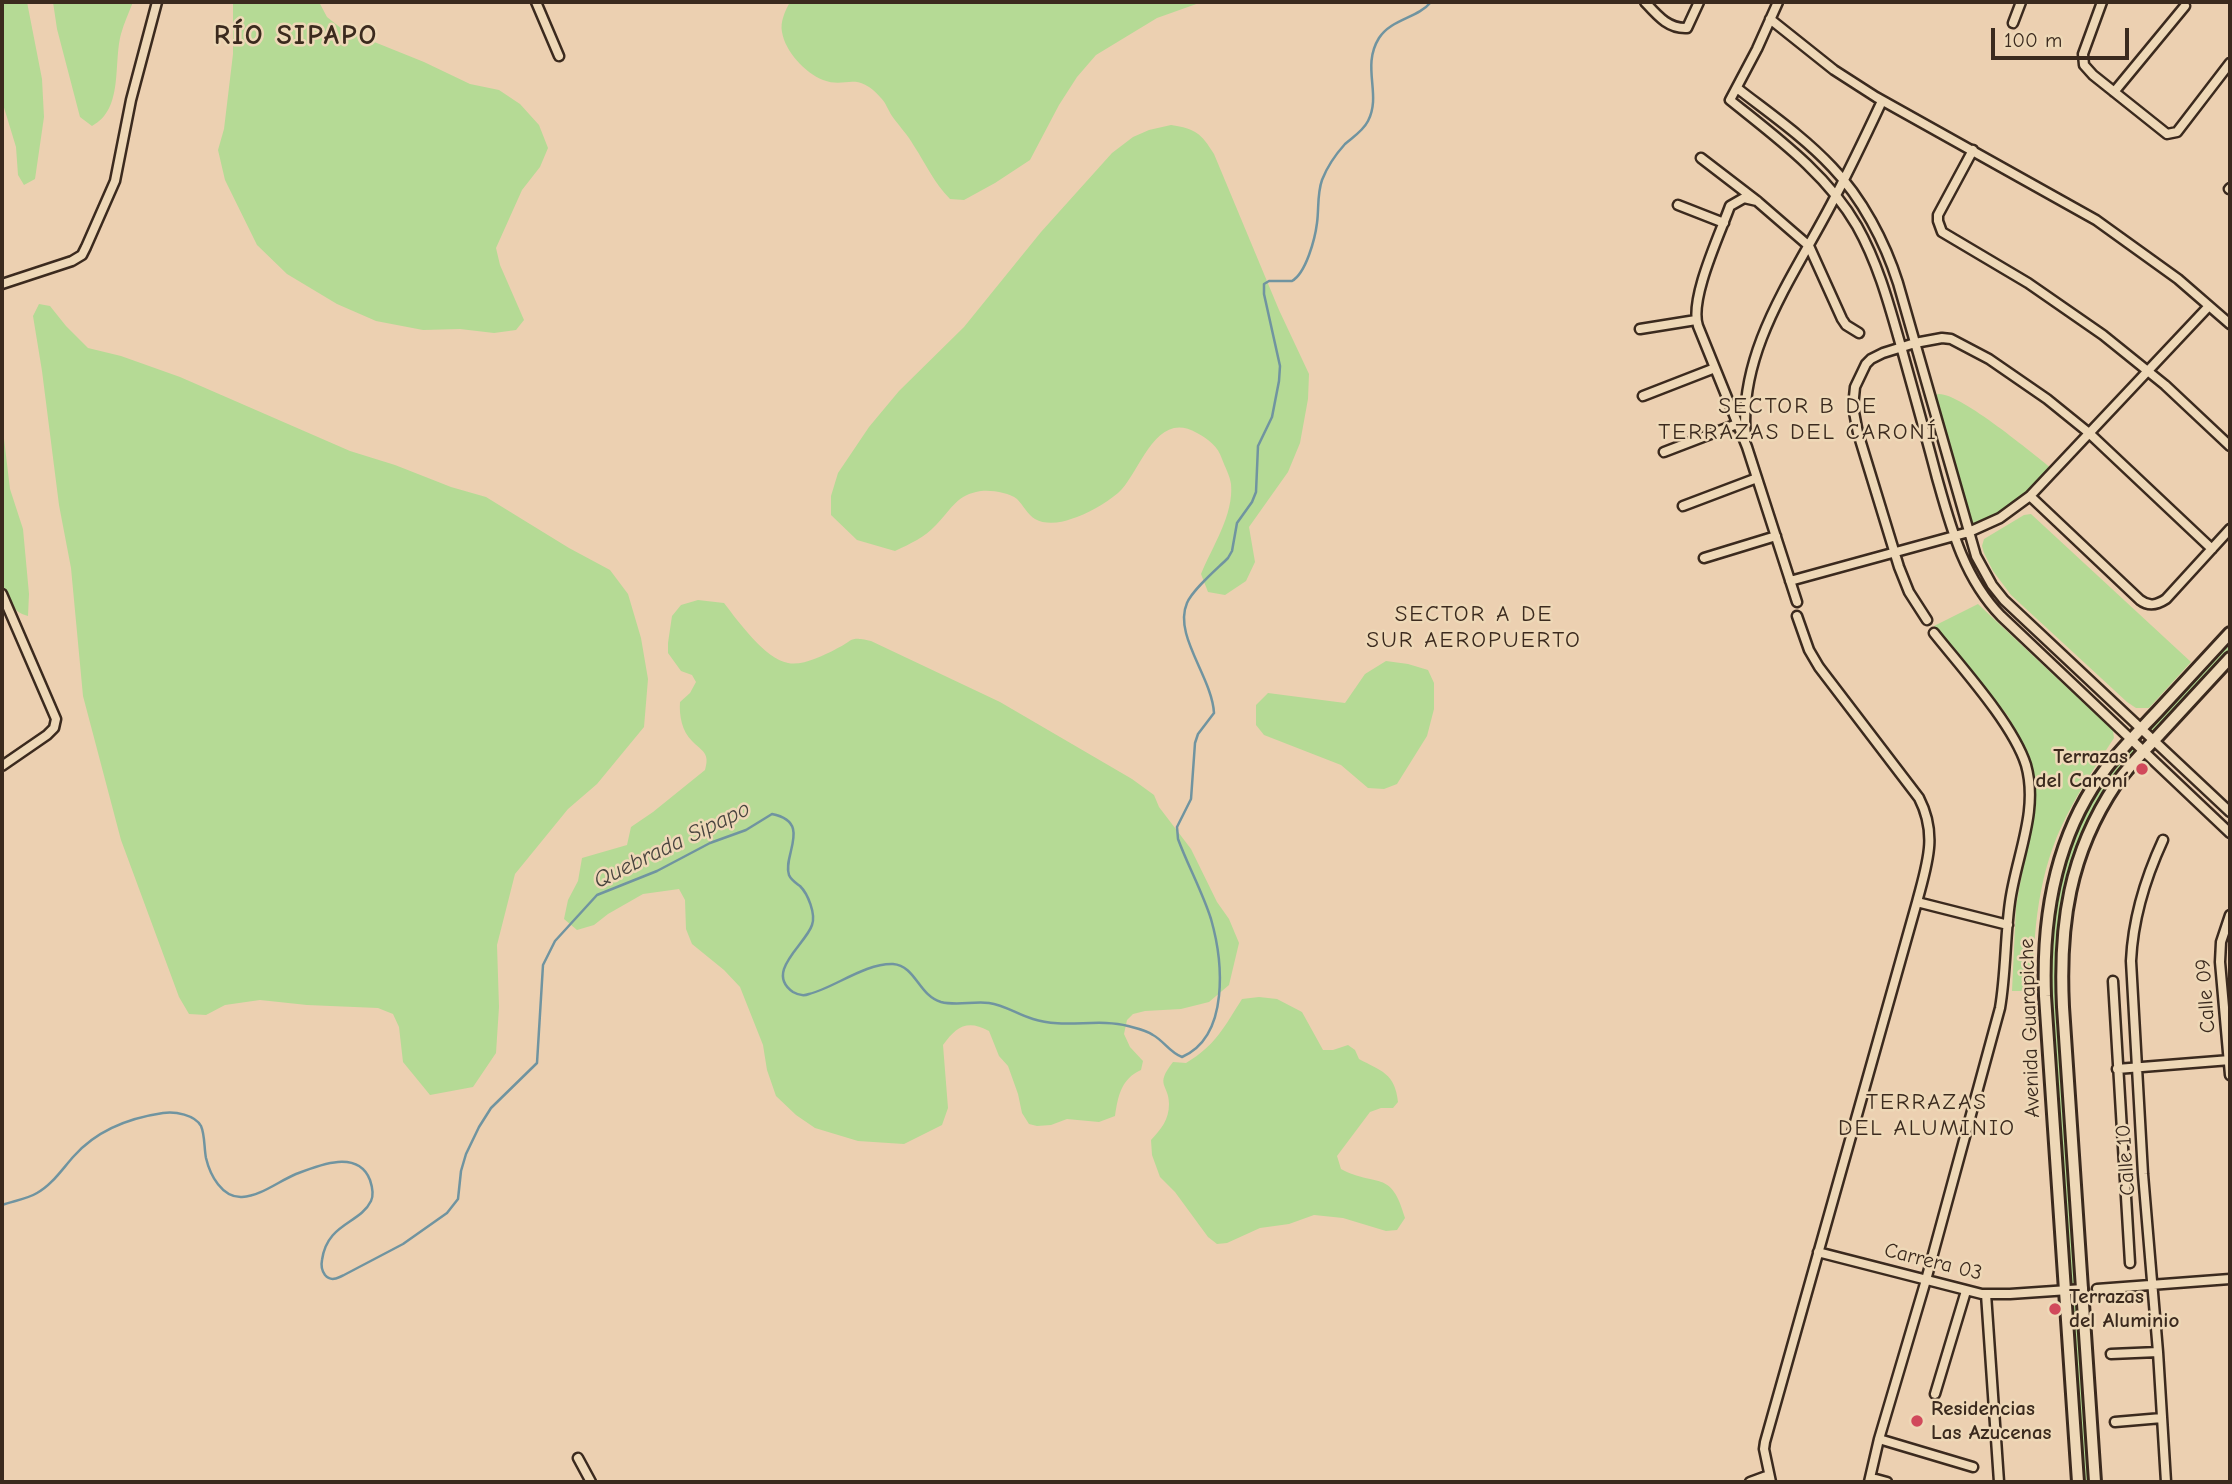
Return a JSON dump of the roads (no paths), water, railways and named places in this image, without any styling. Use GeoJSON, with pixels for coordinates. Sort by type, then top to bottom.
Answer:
{"type":"FeatureCollection","features":[{"type":"Feature","properties":{"kind":"street"},"geometry":{"type":"LineString","coordinates":[[2,284],[72,261],[82,254],[86,247],[115,181],[131,100],[157,2]]}},
{"type":"Feature","properties":{"kind":"street"},"geometry":{"type":"LineString","coordinates":[[536,2],[559,56]]}},
{"type":"Feature","properties":{"kind":"street"},"geometry":{"type":"LineString","coordinates":[[1645,2],[1662,20],[1680,28],[1687,28],[1699,2]]}},
{"type":"Feature","properties":{"kind":"street"},"geometry":{"type":"LineString","coordinates":[[1778,2],[1730,100],[1801,159],[1836,196],[1853,220],[1872,256],[1955,536],[1969,573],[1990,604],[2230,833]]}},
{"type":"Feature","properties":{"kind":"street"},"geometry":{"type":"LineString","coordinates":[[2013,23],[2021,2]]}},
{"type":"Feature","properties":{"kind":"street"},"geometry":{"type":"LineString","coordinates":[[2102,2],[2083,60],[2088,70],[2163,131],[2174,134],[2230,63]]}},
{"type":"Feature","properties":{"kind":"street"},"geometry":{"type":"LineString","coordinates":[[2114,92],[2185,6]]}},
{"type":"Feature","properties":{"kind":"street"},"geometry":{"type":"LineString","coordinates":[[1770,19],[1834,70],[1882,101],[2096,220],[2161,266],[2230,324]]}},
{"type":"Feature","properties":{"kind":"street"},"geometry":{"type":"LineString","coordinates":[[1737,88],[1805,141],[1843,180],[1870,221],[1899,283],[1980,564],[1999,594],[2230,812]]}},
{"type":"Feature","properties":{"kind":"street"},"geometry":{"type":"LineString","coordinates":[[1747,447],[1746,397],[1753,362],[1773,314],[1836,196],[1882,101]]}},
{"type":"Feature","properties":{"kind":"street"},"geometry":{"type":"LineString","coordinates":[[1973,150],[1938,215],[1942,232],[2048,296],[2103,335],[2148,370],[2230,446]]}},
{"type":"Feature","properties":{"kind":"street"},"geometry":{"type":"LineString","coordinates":[[1701,158],[1809,246],[1842,319],[1859,333]]}},
{"type":"Feature","properties":{"kind":"street"},"geometry":{"type":"LineString","coordinates":[[1757,201],[1744,198],[1734,202],[1699,291],[1696,320],[1747,447],[1797,602]]}},
{"type":"Feature","properties":{"kind":"street"},"geometry":{"type":"LineString","coordinates":[[1678,205],[1724,223]]}},
{"type":"Feature","properties":{"kind":"street"},"geometry":{"type":"LineString","coordinates":[[1790,581],[1969,532],[2000,518],[2030,496],[2209,306]]}},
{"type":"Feature","properties":{"kind":"street"},"geometry":{"type":"LineString","coordinates":[[1640,329],[1696,320]]}},
{"type":"Feature","properties":{"kind":"street"},"geometry":{"type":"LineString","coordinates":[[1927,620],[1905,583],[1857,433],[1852,398],[1866,364],[1876,355],[1915,343],[1941,338],[1960,342],[2047,399],[2089,433],[2212,549]]}},
{"type":"Feature","properties":{"kind":"street"},"geometry":{"type":"LineString","coordinates":[[1643,396],[1715,368]]}},
{"type":"Feature","properties":{"kind":"street"},"geometry":{"type":"LineString","coordinates":[[1664,452],[1737,424]]}},
{"type":"Feature","properties":{"kind":"street"},"geometry":{"type":"LineString","coordinates":[[1683,506],[1758,478]]}},
{"type":"Feature","properties":{"kind":"street"},"geometry":{"type":"LineString","coordinates":[[2030,496],[2140,600],[2149,605],[2166,599],[2230,529]]}},
{"type":"Feature","properties":{"kind":"street"},"geometry":{"type":"LineString","coordinates":[[1704,558],[1776,536]]}},
{"type":"Feature","properties":{"kind":"street"},"geometry":{"type":"LineString","coordinates":[[2,594],[56,719],[54,728],[47,735],[2,766]]}},
{"type":"Feature","properties":{"kind":"street"},"geometry":{"type":"LineString","coordinates":[[1750,1482],[1770,1479],[1764,1449],[1766,1441],[1917,902],[1931,841],[1924,808],[1911,786],[1819,667],[1797,616]]}},
{"type":"Feature","properties":{"kind":"street"},"geometry":{"type":"LineString","coordinates":[[1887,1482],[1874,1481],[1873,1462],[2000,1008],[2012,887],[2027,827],[2029,806],[2025,763],[2012,736],[1934,633]]}},
{"type":"Feature","properties":{"kind":"street","name":"Avenida Guarapiche"},"geometry":{"type":"LineString","coordinates":[[2078,1482],[2047,1041],[2045,929],[2052,886],[2067,841],[2097,782],[2132,738],[2230,633]]}},
{"type":"Feature","properties":{"kind":"street","name":"Avenida Guarapiche"},"geometry":{"type":"LineString","coordinates":[[2095,1482],[2063,1007],[2064,924],[2071,886],[2091,830],[2116,784],[2230,658]]}},
{"type":"Feature","properties":{"kind":"street","name":"Calle 10"},"geometry":{"type":"LineString","coordinates":[[2164,840],[2150,869],[2139,903],[2131,961],[2143,1174],[2166,1482]]}},
{"type":"Feature","properties":{"kind":"street"},"geometry":{"type":"LineString","coordinates":[[1917,902],[2008,925]]}},
{"type":"Feature","properties":{"kind":"street","name":"Calle 09"},"geometry":{"type":"LineString","coordinates":[[2230,915],[2221,942],[2220,962],[2230,1075]]}},
{"type":"Feature","properties":{"kind":"street"},"geometry":{"type":"LineString","coordinates":[[2113,981],[2130,1263]]}},
{"type":"Feature","properties":{"kind":"street"},"geometry":{"type":"LineString","coordinates":[[2117,1069],[2230,1060]]}},
{"type":"Feature","properties":{"kind":"street"},"geometry":{"type":"LineString","coordinates":[[2124,1175],[2143,1174]]}},
{"type":"Feature","properties":{"kind":"street","name":"Carrera 03"},"geometry":{"type":"LineString","coordinates":[[1818,1252],[1966,1292],[1986,1294],[2083,1289]]}},
{"type":"Feature","properties":{"kind":"street"},"geometry":{"type":"LineString","coordinates":[[2097,1289],[2230,1279]]}},
{"type":"Feature","properties":{"kind":"street"},"geometry":{"type":"LineString","coordinates":[[1935,1394],[1966,1292]]}},
{"type":"Feature","properties":{"kind":"street"},"geometry":{"type":"LineString","coordinates":[[1986,1294],[1999,1482]]}},
{"type":"Feature","properties":{"kind":"street"},"geometry":{"type":"LineString","coordinates":[[2111,1354],[2158,1352]]}},
{"type":"Feature","properties":{"kind":"street"},"geometry":{"type":"LineString","coordinates":[[2115,1422],[2162,1418]]}},
{"type":"Feature","properties":{"kind":"street"},"geometry":{"type":"LineString","coordinates":[[1879,1439],[1973,1467]]}},
{"type":"Feature","properties":{"kind":"street"},"geometry":{"type":"LineString","coordinates":[[578,1458],[591,1482]]}},
{"type":"Feature","properties":{"kind":"waterway","name":"Quebrada Sipapo"},"geometry":{"type":"LineString","coordinates":[[2,1205],[42,1190],[83,1147],[103,1132],[138,1118],[179,1113],[194,1119],[201,1126],[210,1171],[228,1194],[242,1197],[256,1194],[296,1174],[337,1162],[347,1162],[364,1170],[373,1193],[371,1201],[366,1209],[330,1238],[322,1260],[322,1270],[327,1277],[334,1279],[344,1275],[403,1244],[447,1213],[458,1199],[461,1171],[479,1127],[491,1108],[537,1063],[543,965],[555,941],[597,895],[657,871],[710,843],[746,830],[772,814],[791,824],[794,832],[789,875],[806,894],[813,915],[808,933],[785,967],[785,984],[793,992],[807,995],[872,967],[893,964],[907,970],[927,993],[941,1002],[995,1004],[1044,1022],[1128,1026],[1150,1033],[1182,1057],[1198,1047],[1215,1015],[1219,996],[1218,955],[1211,919],[1178,839],[1177,827],[1191,799],[1195,743],[1198,734],[1214,713],[1212,699],[1185,629],[1184,615],[1194,592],[1228,558],[1232,551],[1237,523],[1256,492],[1258,446],[1272,417],[1280,366],[1264,284],[1269,281],[1292,281],[1306,263],[1316,230],[1319,191],[1324,175],[1345,144],[1366,125],[1372,111],[1372,59],[1379,38],[1390,27],[1419,12],[1431,2]]}},
{"type":"Feature","properties":{"kind":"place","name":"Terrazas del Caroní"},"geometry":{"type":"Point","coordinates":[2142,769]}},
{"type":"Feature","properties":{"kind":"place","name":"Terrazas del Aluminio"},"geometry":{"type":"Point","coordinates":[2055,1309]}},
{"type":"Feature","properties":{"kind":"place","name":"Residencias Las Azucenas"},"geometry":{"type":"Point","coordinates":[1917,1421]}},
{"type":"Feature","properties":{"kind":"district","name":"RÍO SIPAPO"},"geometry":{"type":"Point","coordinates":[296,36]}},
{"type":"Feature","properties":{"kind":"district","name":"SECTOR B DE TERRAZAS DEL CARONÍ"},"geometry":{"type":"Point","coordinates":[1798,419]}},
{"type":"Feature","properties":{"kind":"district","name":"SECTOR A DE SUR AEROPUERTO"},"geometry":{"type":"Point","coordinates":[1474,627]}},
{"type":"Feature","properties":{"kind":"district","name":"TERRAZAS DEL ALUMINIO"},"geometry":{"type":"Point","coordinates":[1927,1115]}}]}
